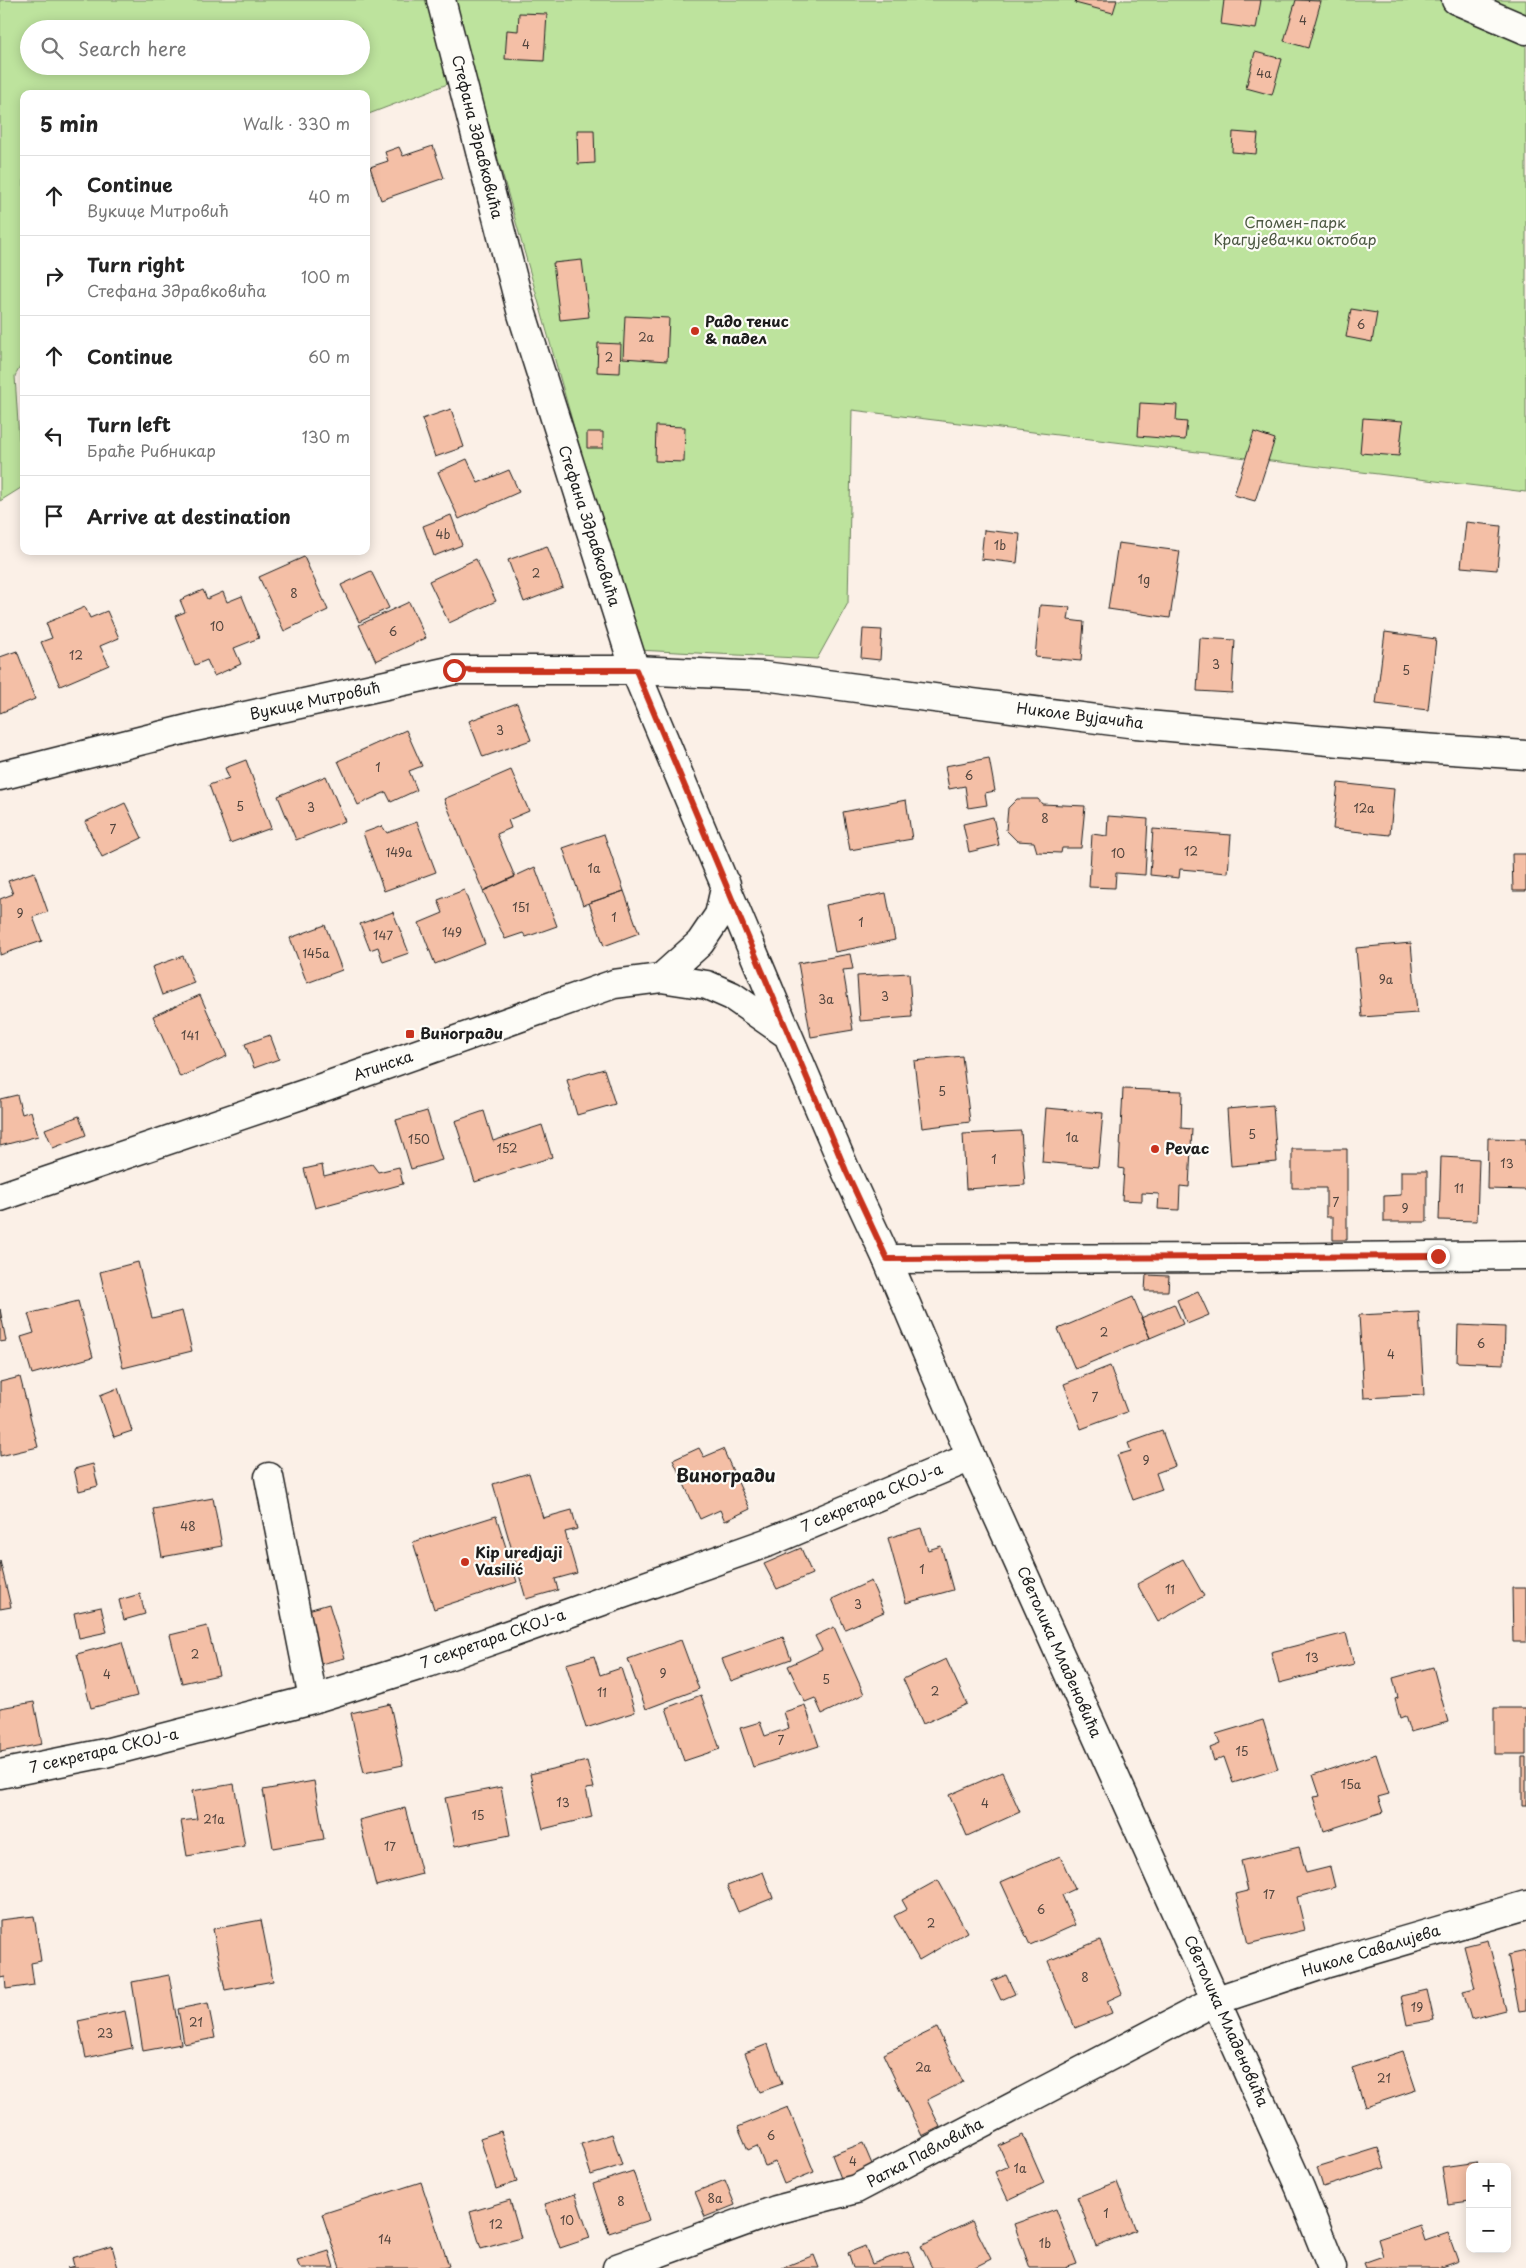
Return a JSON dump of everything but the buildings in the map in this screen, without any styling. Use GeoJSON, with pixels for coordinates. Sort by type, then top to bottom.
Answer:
{"type":"FeatureCollection","features":[{"type":"Feature","properties":{"kind":"street","name":"Стефана Здравковића"},"geometry":{"type":"LineString","coordinates":[[441,0],[522,314],[605,578],[636,670],[675,768],[726,884],[788,1035]]}},
{"type":"Feature","properties":{"kind":"street"},"geometry":{"type":"LineString","coordinates":[[1456,0],[1526,30]]}},
{"type":"Feature","properties":{"kind":"street","name":"Вукице Митровић"},"geometry":{"type":"LineString","coordinates":[[0,776],[195,727],[454,670],[636,670]]}},
{"type":"Feature","properties":{"kind":"street","name":"Николе Вујачића"},"geometry":{"type":"LineString","coordinates":[[636,670],[764,676],[1136,724],[1363,744],[1526,755]]}},
{"type":"Feature","properties":{"kind":"street"},"geometry":{"type":"LineString","coordinates":[[661,978],[700,943],[719,915],[726,884]]}},
{"type":"Feature","properties":{"kind":"street","name":"Атинска"},"geometry":{"type":"LineString","coordinates":[[0,1197],[307,1093],[614,984],[661,978],[707,986],[732,996],[788,1035]]}},
{"type":"Feature","properties":{"kind":"street","name":"Светолика Младеновића"},"geometry":{"type":"LineString","coordinates":[[788,1035],[846,1171],[887,1259],[970,1457],[1217,2000],[1300,2188],[1332,2268]]}},
{"type":"Feature","properties":{"kind":"street"},"geometry":{"type":"LineString","coordinates":[[887,1259],[1526,1255]]}},
{"type":"Feature","properties":{"kind":"street","name":"7 секретара СКОЈ-а"},"geometry":{"type":"LineString","coordinates":[[0,1774],[105,1753],[313,1699],[428,1662],[769,1542],[970,1457]]}},
{"type":"Feature","properties":{"kind":"street"},"geometry":{"type":"LineString","coordinates":[[268,1477],[313,1699]]}},
{"type":"Feature","properties":{"kind":"street","name":"Николе Савалијева"},"geometry":{"type":"LineString","coordinates":[[1217,2000],[1328,1963],[1526,1905]]}},
{"type":"Feature","properties":{"kind":"street","name":"Ратка Павловића"},"geometry":{"type":"LineString","coordinates":[[617,2268],[776,2210],[856,2190],[1217,2000]]}},
{"type":"Feature","properties":{"kind":"green space","name":"Спомен-парк Крагујевачки октобар"},"geometry":{"type":"Polygon","coordinates":[[[0,0],[1526,0],[1526,492],[852,410],[848,603],[817,659],[637,650],[474,74],[370,113],[370,90],[20,90],[20,367],[15,376],[20,442],[20,488],[0,501],[0,0]]]}},
{"type":"Feature","properties":{"kind":"place","name":"Радо тенис & падел"},"geometry":{"type":"Point","coordinates":[695,331]}},
{"type":"Feature","properties":{"kind":"place","name":"Виногради"},"geometry":{"type":"Point","coordinates":[410,1034]}},
{"type":"Feature","properties":{"kind":"place","name":"Pevac"},"geometry":{"type":"Point","coordinates":[1155,1149]}},
{"type":"Feature","properties":{"kind":"place","name":"Kip uredjaji Vasilić"},"geometry":{"type":"Point","coordinates":[465,1562]}},
{"type":"Feature","properties":{"kind":"district","name":"Виногради"},"geometry":{"type":"Point","coordinates":[726,1476]}},
{"type":"Feature","properties":{"kind":"route"},"geometry":{"type":"LineString","coordinates":[[454,670],[636,670],[675,768],[726,884],[788,1035],[846,1171],[887,1259],[1438,1256]]}}]}
